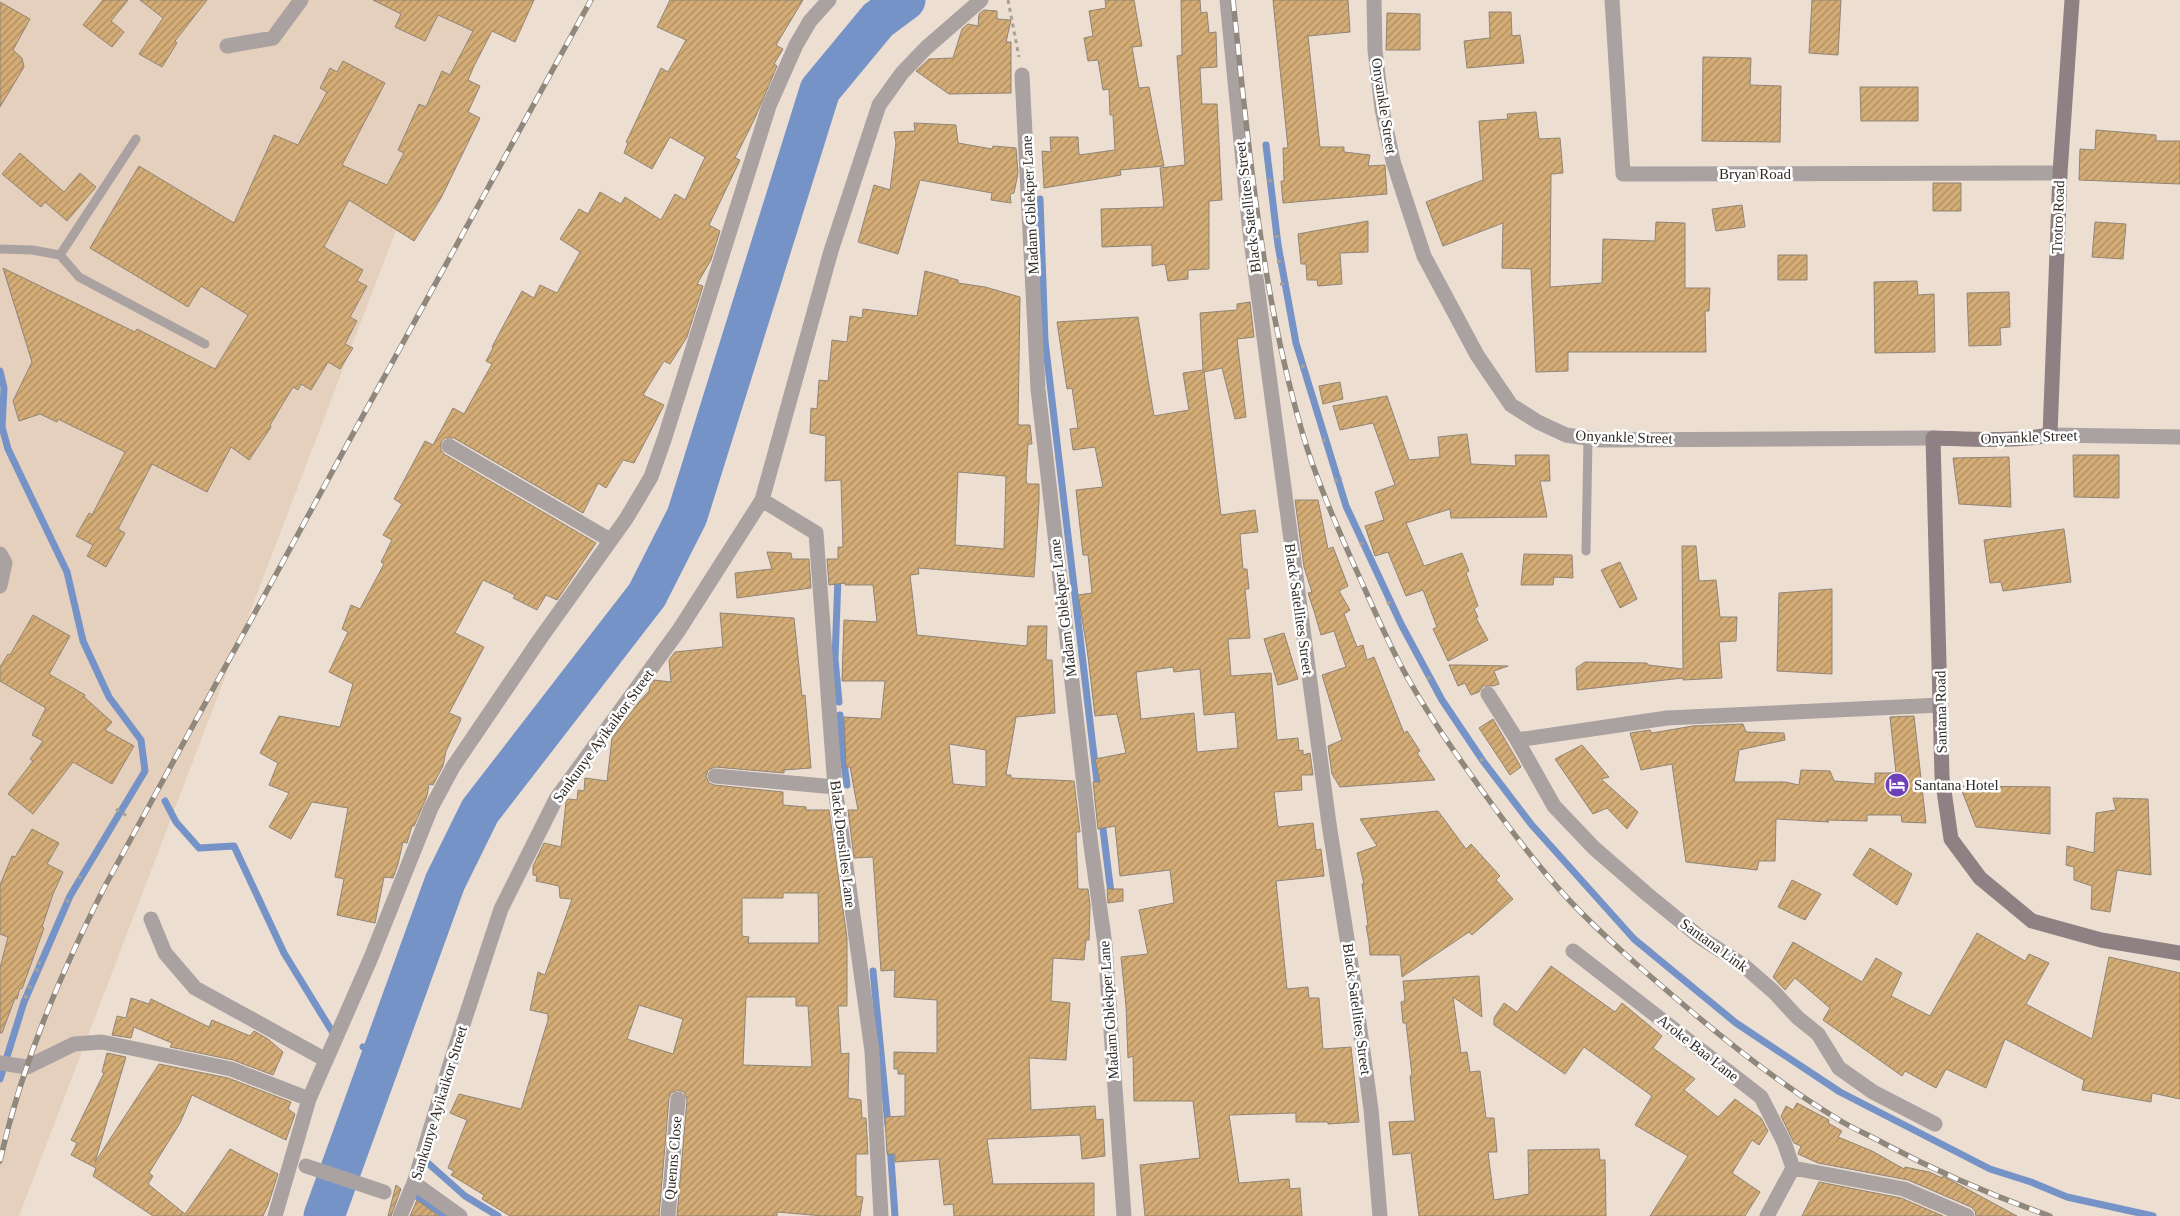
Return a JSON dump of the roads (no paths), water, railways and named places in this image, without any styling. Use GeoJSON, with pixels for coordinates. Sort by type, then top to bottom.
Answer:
{"type":"FeatureCollection","features":[{"type":"Feature","properties":{"kind":"street"},"geometry":{"type":"LineString","coordinates":[[227,46],[273,38],[301,0]]}},
{"type":"Feature","properties":{"kind":"street"},"geometry":{"type":"LineString","coordinates":[[275,1216],[309,1100],[370,960],[431,808],[453,767],[610,540],[626,520],[651,477],[666,437],[769,106],[796,45],[810,21],[829,0]]}},
{"type":"Feature","properties":{"kind":"street","name":"Sankunye Ayikaikor Street"},"geometry":{"type":"LineString","coordinates":[[400,1216],[414,1183],[452,1058],[501,909],[556,799],[679,630],[762,500],[831,251],[879,105],[902,73],[926,48],[981,0]]}},
{"type":"Feature","properties":{"kind":"street","name":"Black Satellites Street"},"geometry":{"type":"LineString","coordinates":[[1227,0],[1250,233],[1326,805],[1367,1080],[1380,1216]]}},
{"type":"Feature","properties":{"kind":"street","name":"Onyankle Street"},"geometry":{"type":"LineString","coordinates":[[1374,0],[1375,50],[1382,109],[1393,161],[1424,256],[1477,355],[1512,405],[1538,422],[1566,435],[1600,440],[1933,438],[1987,440],[2028,439],[2050,435],[2180,436]]}},
{"type":"Feature","properties":{"kind":"street","name":"Bryan Road"},"geometry":{"type":"LineString","coordinates":[[1612,0],[1623,174],[2060,174]]}},
{"type":"Feature","properties":{"kind":"street","name":"Trotro Road"},"geometry":{"type":"LineString","coordinates":[[2050,435],[2060,174],[2072,0]]}},
{"type":"Feature","properties":{"kind":"street","name":"Madam Gblekper Lane"},"geometry":{"type":"LineString","coordinates":[[1022,75],[1038,389],[1091,846],[1105,945],[1124,1216]]}},
{"type":"Feature","properties":{"kind":"street","name":"Santana Road"},"geometry":{"type":"LineString","coordinates":[[1933,438],[1942,777],[1951,839],[1980,878],[2032,921],[2101,940],[2180,953]]}},
{"type":"Feature","properties":{"kind":"street"},"geometry":{"type":"LineString","coordinates":[[449,446],[610,540]]}},
{"type":"Feature","properties":{"kind":"street","name":"Black Densilles Lane"},"geometry":{"type":"LineString","coordinates":[[762,500],[816,533],[835,787],[872,1051],[881,1216]]}},
{"type":"Feature","properties":{"kind":"street"},"geometry":{"type":"LineString","coordinates":[[0,554],[5,562],[0,586]]}},
{"type":"Feature","properties":{"kind":"street","name":"Santana Link"},"geometry":{"type":"LineString","coordinates":[[1488,694],[1517,740],[1554,806],[1594,848],[1701,938],[1743,965],[1762,981],[1798,1018],[1818,1034],[1839,1068],[1873,1092],[1935,1124]]}},
{"type":"Feature","properties":{"kind":"street"},"geometry":{"type":"LineString","coordinates":[[1517,740],[1667,718],[1941,704]]}},
{"type":"Feature","properties":{"kind":"street"},"geometry":{"type":"LineString","coordinates":[[714,776],[835,787]]}},
{"type":"Feature","properties":{"kind":"street"},"geometry":{"type":"LineString","coordinates":[[151,919],[165,953],[195,988],[326,1060]]}},
{"type":"Feature","properties":{"kind":"street","name":"Aroke Baa Lane"},"geometry":{"type":"LineString","coordinates":[[1573,951],[1761,1097],[1784,1142],[1793,1168]]}},
{"type":"Feature","properties":{"kind":"street"},"geometry":{"type":"LineString","coordinates":[[0,1063],[27,1067],[74,1044],[102,1042],[231,1069],[309,1100]]}},
{"type":"Feature","properties":{"kind":"street","name":"Quenns Close"},"geometry":{"type":"LineString","coordinates":[[668,1216],[678,1100]]}},
{"type":"Feature","properties":{"kind":"street"},"geometry":{"type":"LineString","coordinates":[[306,1166],[384,1192]]}},
{"type":"Feature","properties":{"kind":"street"},"geometry":{"type":"LineString","coordinates":[[1767,1216],[1793,1168],[1904,1189],[1966,1216]]}},
{"type":"Feature","properties":{"kind":"street"},"geometry":{"type":"LineString","coordinates":[[414,1183],[460,1216]]}},
{"type":"Feature","properties":{"kind":"lane"},"geometry":{"type":"LineString","coordinates":[[60,255],[136,139]]}},
{"type":"Feature","properties":{"kind":"lane"},"geometry":{"type":"LineString","coordinates":[[0,249],[32,250],[60,255],[79,277],[205,344]]}},
{"type":"Feature","properties":{"kind":"lane"},"geometry":{"type":"LineString","coordinates":[[1586,552],[1588,438]]}},
{"type":"Feature","properties":{"kind":"waterway"},"geometry":{"type":"LineString","coordinates":[[324,1216],[445,882],[480,811],[647,595],[687,516],[820,90],[878,20],[905,0]]}},
{"type":"Feature","properties":{"kind":"waterway"},"geometry":{"type":"LineString","coordinates":[[1266,145],[1278,245],[1296,343],[1346,506],[1401,624],[1442,700],[1483,761],[1531,824],[1634,939],[1736,1023],[1840,1092],[1990,1169],[2031,1182],[2067,1197],[2153,1216]]}},
{"type":"Feature","properties":{"kind":"waterway"},"geometry":{"type":"LineString","coordinates":[[1040,199],[1045,341],[1098,790]]}},
{"type":"Feature","properties":{"kind":"waterway"},"geometry":{"type":"LineString","coordinates":[[0,371],[4,388],[2,427],[8,449],[67,572],[83,641],[109,697],[141,740],[145,771],[70,896],[24,1002],[0,1079]]}},
{"type":"Feature","properties":{"kind":"waterway"},"geometry":{"type":"LineString","coordinates":[[838,577],[835,659],[839,702]]}},
{"type":"Feature","properties":{"kind":"waterway"},"geometry":{"type":"LineString","coordinates":[[840,715],[847,785]]}},
{"type":"Feature","properties":{"kind":"waterway"},"geometry":{"type":"LineString","coordinates":[[165,801],[176,822],[199,848],[234,846],[284,953],[333,1033]]}},
{"type":"Feature","properties":{"kind":"waterway"},"geometry":{"type":"LineString","coordinates":[[1102,821],[1111,893]]}},
{"type":"Feature","properties":{"kind":"waterway"},"geometry":{"type":"LineString","coordinates":[[873,971],[888,1125]]}},
{"type":"Feature","properties":{"kind":"waterway"},"geometry":{"type":"LineString","coordinates":[[363,1047],[383,1056]]}},
{"type":"Feature","properties":{"kind":"waterway"},"geometry":{"type":"LineString","coordinates":[[890,1145],[895,1216]]}},
{"type":"Feature","properties":{"kind":"waterway"},"geometry":{"type":"LineString","coordinates":[[429,1164],[465,1196],[498,1216]]}},
{"type":"Feature","properties":{"kind":"waterway"},"geometry":{"type":"LineString","coordinates":[[418,1197],[446,1216]]}},
{"type":"Feature","properties":{"kind":"railway"},"geometry":{"type":"LineString","coordinates":[[0,1161],[19,1089],[31,1054],[58,986],[105,886],[591,0]]}},
{"type":"Feature","properties":{"kind":"railway"},"geometry":{"type":"LineString","coordinates":[[1233,0],[1252,170],[1268,282],[1279,338],[1307,448],[1335,522],[1388,640],[1400,664],[1441,731],[1474,780],[1516,836],[1569,900],[1640,968],[1739,1051],[1816,1106],[1848,1125],[1945,1174],[2050,1216]]}},
{"type":"Feature","properties":{"kind":"place","name":"Santana Hotel"},"geometry":{"type":"Point","coordinates":[1897,785]}}]}
